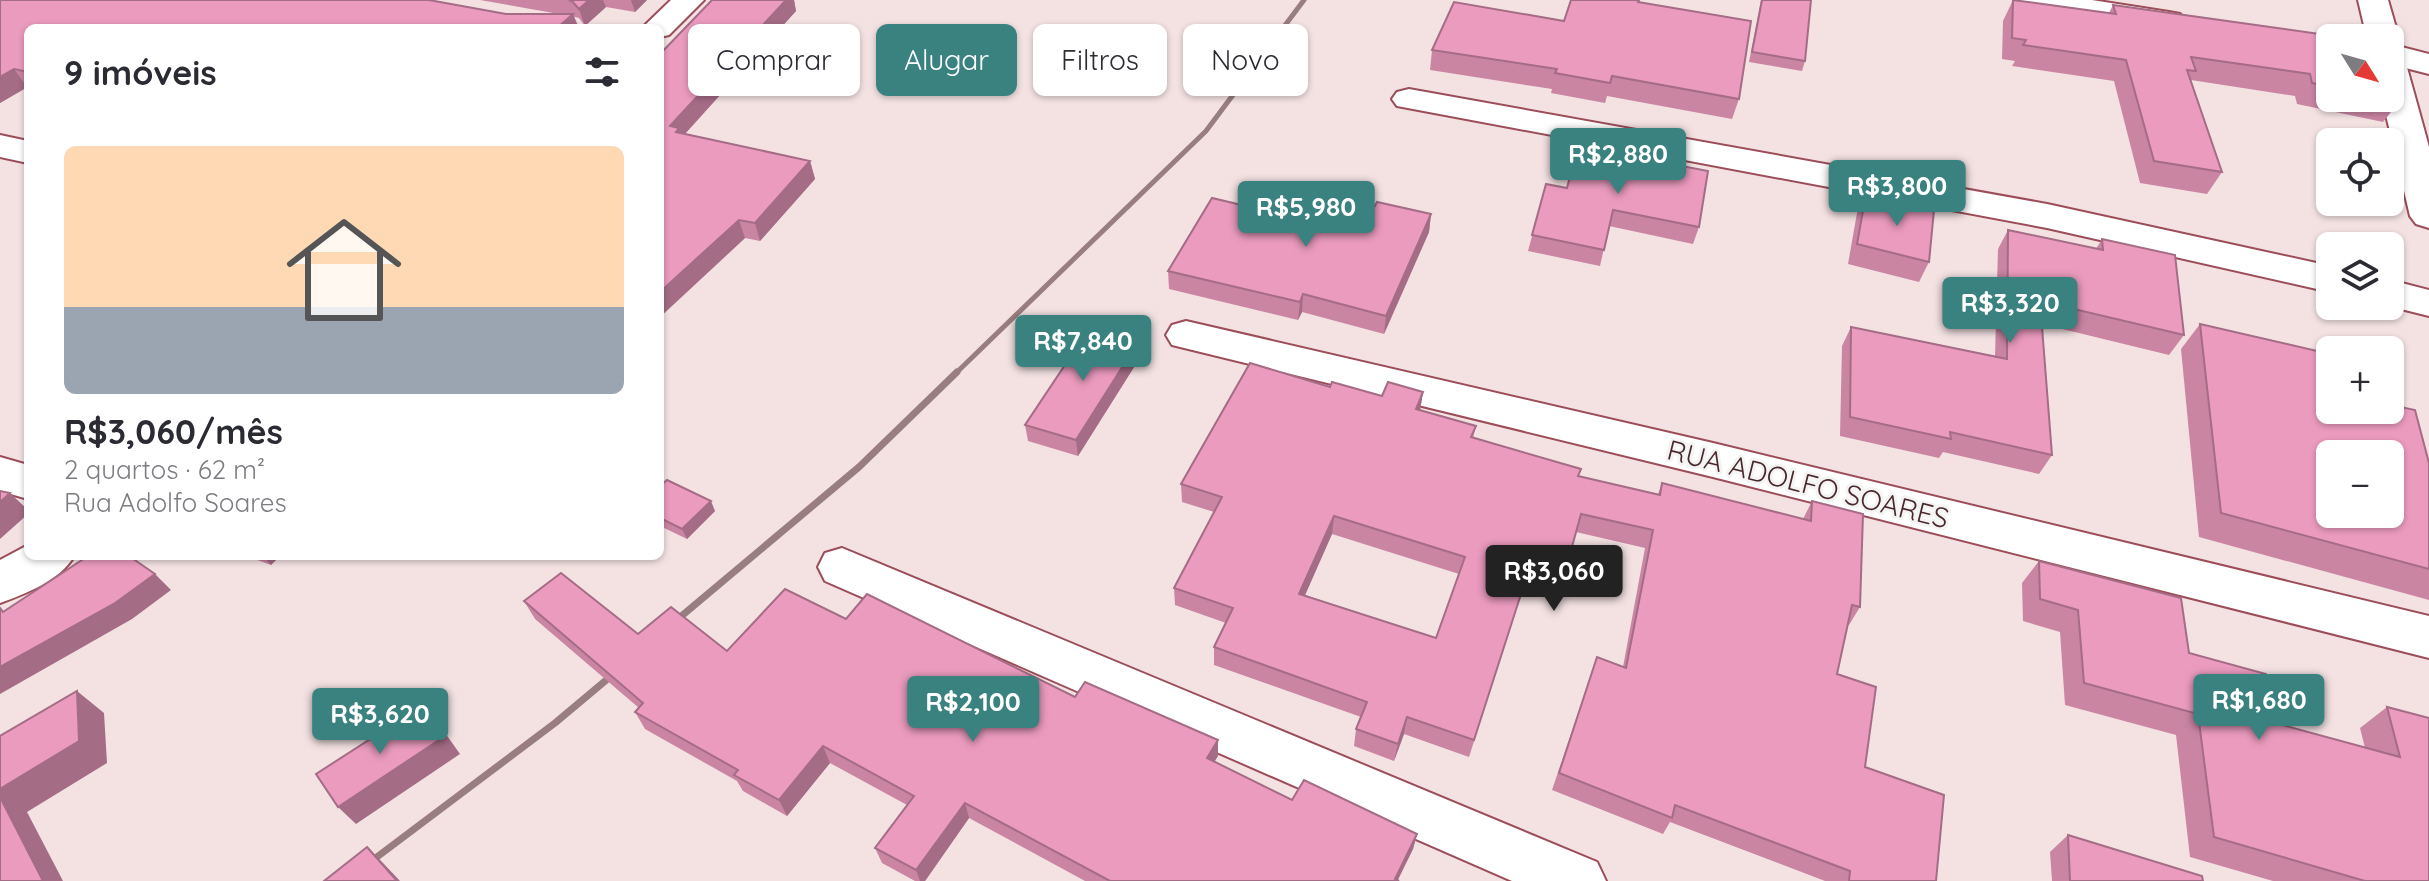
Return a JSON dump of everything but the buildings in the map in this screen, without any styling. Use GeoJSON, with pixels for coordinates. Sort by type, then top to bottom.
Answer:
{"type":"FeatureCollection","features":[{"type":"Feature","properties":{"kind":"street"},"geometry":{"type":"LineString","coordinates":[[662,24],[689,0]]}},
{"type":"Feature","properties":{"kind":"street"},"geometry":{"type":"LineString","coordinates":[[2030,0],[2197,25]]}},
{"type":"Feature","properties":{"kind":"street"},"geometry":{"type":"LineString","coordinates":[[2373,0],[2379,24]]}},
{"type":"Feature","properties":{"kind":"street"},"geometry":{"type":"LineString","coordinates":[[2404,58],[2429,64]]}},
{"type":"Feature","properties":{"kind":"street"},"geometry":{"type":"LineString","coordinates":[[1409,99],[2047,216],[2316,276]]}},
{"type":"Feature","properties":{"kind":"street"},"geometry":{"type":"LineString","coordinates":[[2402,112],[2429,216]]}},
{"type":"Feature","properties":{"kind":"street"},"geometry":{"type":"LineString","coordinates":[[0,146],[24,151]]}},
{"type":"Feature","properties":{"kind":"street"},"geometry":{"type":"LineString","coordinates":[[2404,297],[2429,303]]}},
{"type":"Feature","properties":{"kind":"street","name":"RUA ADOLFO SOARES"},"geometry":{"type":"LineString","coordinates":[[1186,335],[1728,463],[2429,637]]}},
{"type":"Feature","properties":{"kind":"street"},"geometry":{"type":"LineString","coordinates":[[0,474],[24,481]]}},
{"type":"Feature","properties":{"kind":"street"},"geometry":{"type":"LineString","coordinates":[[0,583],[43,560]]}},
{"type":"Feature","properties":{"kind":"street"},"geometry":{"type":"LineString","coordinates":[[842,567],[1577,881]]}},
{"type":"Feature","properties":{"kind":"railway"},"geometry":{"type":"LineString","coordinates":[[955,374],[1206,131],[1304,0]]}},
{"type":"Feature","properties":{"kind":"railway"},"geometry":{"type":"LineString","coordinates":[[666,629],[859,467],[957,372]]}},
{"type":"Feature","properties":{"kind":"railway"},"geometry":{"type":"LineString","coordinates":[[345,881],[555,723],[623,666]]}}]}
